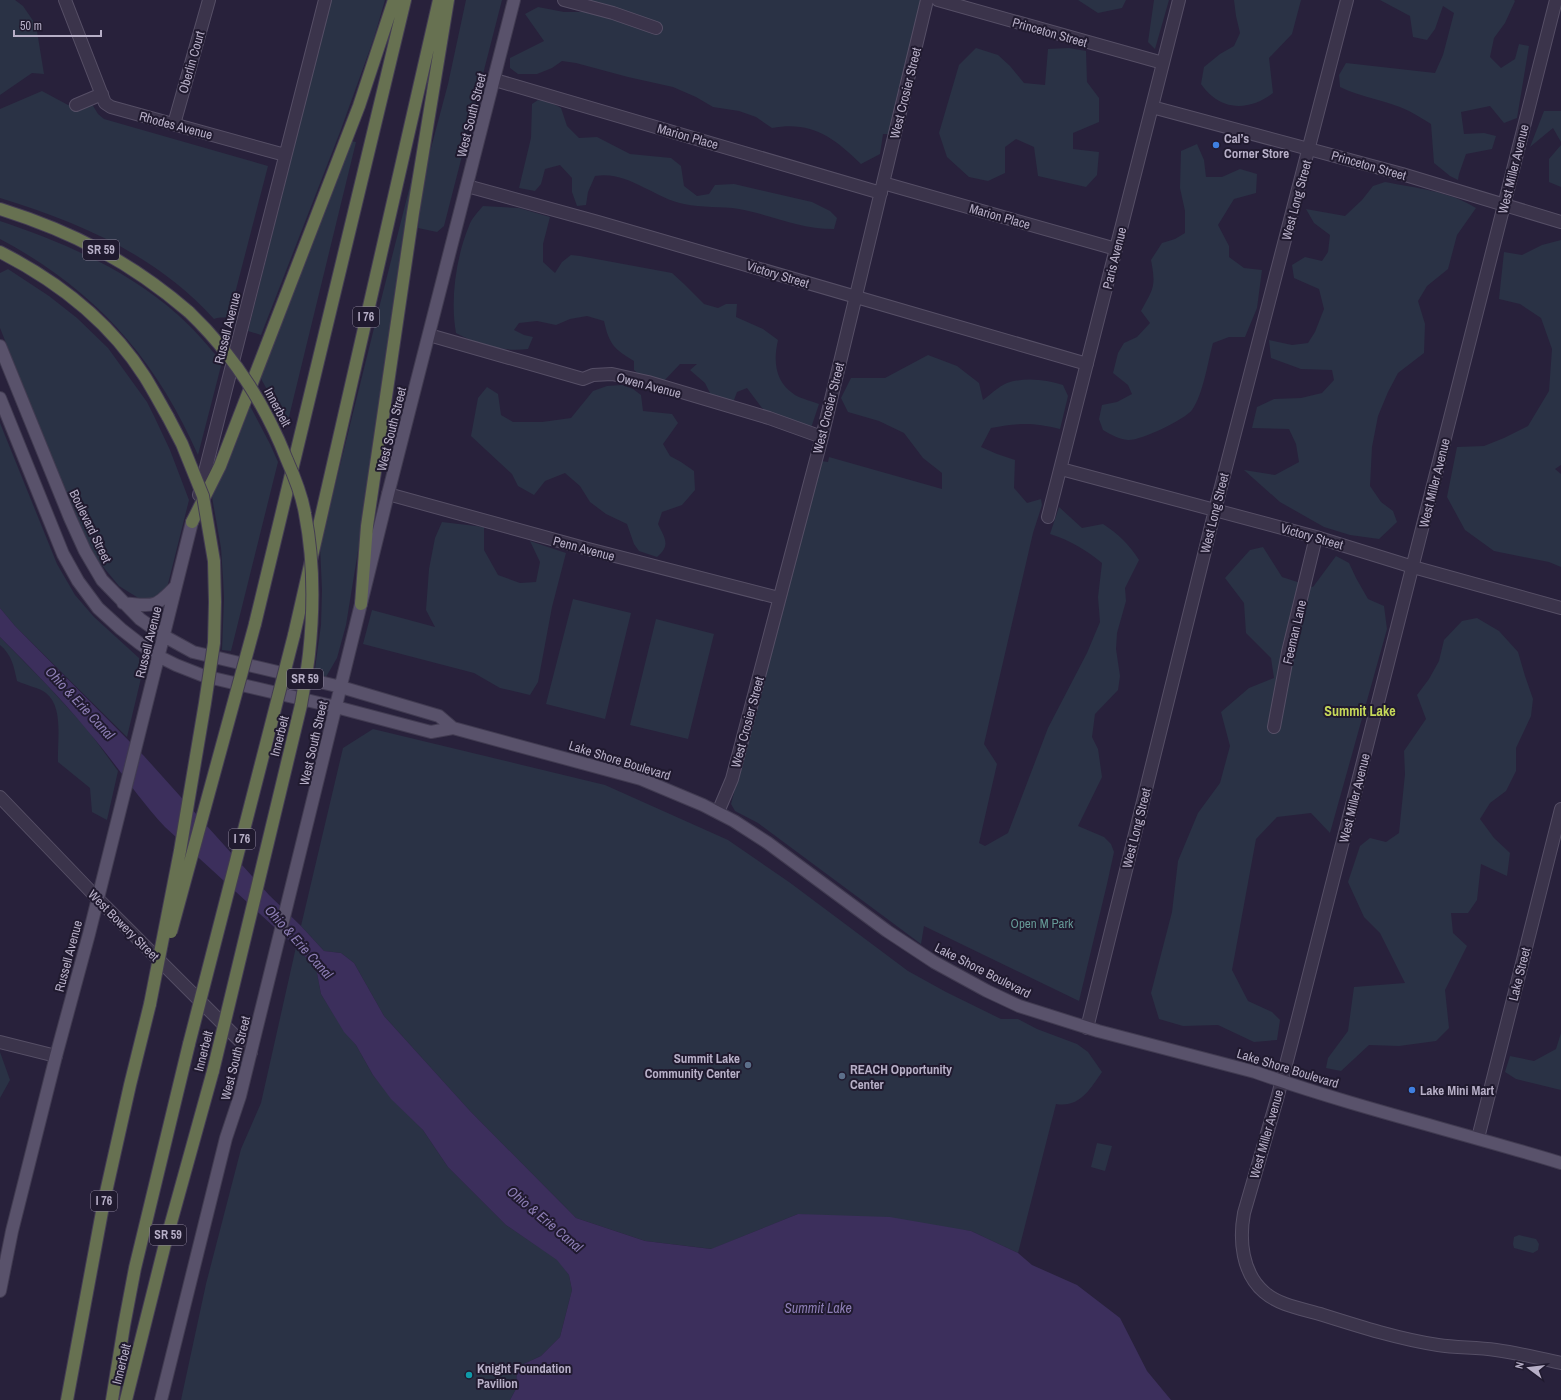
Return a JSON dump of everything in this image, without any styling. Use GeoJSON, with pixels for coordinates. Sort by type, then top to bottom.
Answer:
{"type":"FeatureCollection","features":[{"type":"Feature","properties":{"kind":"highway"},"geometry":{"type":"LineString","coordinates":[[192,522],[223,459],[360,106],[394,0]]}},
{"type":"Feature","properties":{"kind":"highway","name":"I 76"},"geometry":{"type":"LineString","coordinates":[[67,1400],[104,1201],[130,1085],[150,1004],[185,885],[255,624],[405,0]]}},
{"type":"Feature","properties":{"kind":"highway","name":"I 76"},"geometry":{"type":"LineString","coordinates":[[112,1400],[135,1268],[189,1044],[294,635],[439,0]]}},
{"type":"Feature","properties":{"kind":"highway"},"geometry":{"type":"LineString","coordinates":[[361,604],[367,526],[413,213],[448,0]]}},
{"type":"Feature","properties":{"kind":"highway","name":"Innerbelt"},"geometry":{"type":"LineString","coordinates":[[0,209],[39,222],[93,246],[144,275],[189,312],[212,335],[241,372],[260,401],[277,434],[302,500],[310,552],[312,615],[309,654],[301,704],[213,1071],[164,1248],[126,1400]]}},
{"type":"Feature","properties":{"kind":"highway"},"geometry":{"type":"LineString","coordinates":[[0,252],[25,265],[65,291],[103,325],[131,358],[144,376],[168,417],[182,444],[203,496],[214,561],[216,602],[214,643],[180,851],[150,1004]]}},
{"type":"Feature","properties":{"kind":"main road","name":"West South Street"},"geometry":{"type":"LineString","coordinates":[[161,1400],[226,1138],[240,1096],[388,494],[495,80],[514,0]]}},
{"type":"Feature","properties":{"kind":"main road","name":"Boulevard Street"},"geometry":{"type":"LineString","coordinates":[[0,346],[67,511],[85,551],[102,580],[123,603],[164,636],[180,646],[205,656],[341,687]]}},
{"type":"Feature","properties":{"kind":"main road"},"geometry":{"type":"LineString","coordinates":[[0,398],[63,554],[78,581],[98,608],[108,618],[158,656],[204,676],[336,707]]}},
{"type":"Feature","properties":{"kind":"main road","name":"Russell Avenue"},"geometry":{"type":"LineString","coordinates":[[0,1291],[12,1231],[56,1056],[98,899],[192,522]]}},
{"type":"Feature","properties":{"kind":"main road"},"geometry":{"type":"LineString","coordinates":[[123,603],[154,605],[161,601],[176,585]]}},
{"type":"Feature","properties":{"kind":"main road","name":"Lake Shore Boulevard"},"geometry":{"type":"LineString","coordinates":[[341,687],[439,716],[453,728],[641,779],[677,793],[718,812],[768,843],[887,931],[934,962],[987,991],[1020,1006],[1087,1028],[1233,1066],[1561,1163]]}},
{"type":"Feature","properties":{"kind":"main road","name":"Lake Shore Boulevard"},"geometry":{"type":"LineString","coordinates":[[336,707],[431,732],[453,728]]}},
{"type":"Feature","properties":{"kind":"street","name":"Rhodes Avenue"},"geometry":{"type":"LineString","coordinates":[[65,0],[105,103],[111,108],[285,155]]}},
{"type":"Feature","properties":{"kind":"street","name":"Oberlin Court"},"geometry":{"type":"LineString","coordinates":[[174,124],[209,0]]}},
{"type":"Feature","properties":{"kind":"street","name":"Russell Avenue"},"geometry":{"type":"LineString","coordinates":[[192,522],[325,0]]}},
{"type":"Feature","properties":{"kind":"street"},"geometry":{"type":"LineString","coordinates":[[564,0],[613,13],[656,28]]}},
{"type":"Feature","properties":{"kind":"street","name":"West Crosier Street"},"geometry":{"type":"LineString","coordinates":[[718,812],[726,798],[732,779],[822,437],[854,297],[927,0]]}},
{"type":"Feature","properties":{"kind":"street","name":"Princeton Street"},"geometry":{"type":"LineString","coordinates":[[938,0],[1163,64]]}},
{"type":"Feature","properties":{"kind":"street","name":"Paris Avenue"},"geometry":{"type":"LineString","coordinates":[[1048,516],[1179,0]]}},
{"type":"Feature","properties":{"kind":"street","name":"West Long Street"},"geometry":{"type":"LineString","coordinates":[[1087,1028],[1215,510],[1347,0]]}},
{"type":"Feature","properties":{"kind":"street","name":"West Miller Avenue"},"geometry":{"type":"LineString","coordinates":[[1556,0],[1282,1081],[1244,1214],[1241,1241],[1245,1262],[1258,1286],[1278,1302],[1404,1338],[1438,1345],[1495,1350],[1535,1356],[1561,1363]]}},
{"type":"Feature","properties":{"kind":"street","name":"Marion Place"},"geometry":{"type":"LineString","coordinates":[[495,80],[882,188],[1116,249]]}},
{"type":"Feature","properties":{"kind":"street"},"geometry":{"type":"LineString","coordinates":[[76,105],[102,94]]}},
{"type":"Feature","properties":{"kind":"street","name":"Princeton Street"},"geometry":{"type":"LineString","coordinates":[[1152,107],[1402,174],[1561,222]]}},
{"type":"Feature","properties":{"kind":"street","name":"Victory Street"},"geometry":{"type":"LineString","coordinates":[[467,186],[598,222],[1087,364]]}},
{"type":"Feature","properties":{"kind":"street","name":"Owen Avenue"},"geometry":{"type":"LineString","coordinates":[[429,335],[582,379],[593,375],[612,374],[648,382],[769,418],[822,437]]}},
{"type":"Feature","properties":{"kind":"street","name":"Victory Street"},"geometry":{"type":"LineString","coordinates":[[1061,469],[1316,537],[1561,608]]}},
{"type":"Feature","properties":{"kind":"street","name":"Penn Avenue"},"geometry":{"type":"LineString","coordinates":[[388,494],[588,549],[780,598]]}},
{"type":"Feature","properties":{"kind":"street","name":"Feeman Lane"},"geometry":{"type":"LineString","coordinates":[[1274,727],[1288,652],[1316,537]]}},
{"type":"Feature","properties":{"kind":"street","name":"West Bowery Street"},"geometry":{"type":"LineString","coordinates":[[0,797],[98,899],[251,1052]]}},
{"type":"Feature","properties":{"kind":"street","name":"Lake Street"},"geometry":{"type":"LineString","coordinates":[[1478,1138],[1561,809]]}},
{"type":"Feature","properties":{"kind":"street"},"geometry":{"type":"LineString","coordinates":[[0,1042],[56,1056]]}},
{"type":"Feature","properties":{"kind":"green space"},"geometry":{"type":"Polygon","coordinates":[[[0,0],[15,0],[23,6],[36,25],[44,74],[32,73],[0,95],[0,0]]]}},
{"type":"Feature","properties":{"kind":"green space"},"geometry":{"type":"Polygon","coordinates":[[[331,0],[385,0],[374,38],[340,132],[261,335],[248,331],[331,0]]]}},
{"type":"Feature","properties":{"kind":"green space"},"geometry":{"type":"Polygon","coordinates":[[[466,0],[502,0],[444,226],[437,232],[418,228],[423,178],[448,84],[466,0]]]}},
{"type":"Feature","properties":{"kind":"green space"},"geometry":{"type":"Polygon","coordinates":[[[582,0],[922,0],[890,134],[883,134],[880,154],[861,164],[841,146],[821,133],[799,127],[786,126],[772,128],[756,117],[739,111],[713,107],[696,97],[673,87],[576,63],[562,61],[552,68],[537,74],[518,74],[510,68],[510,58],[544,41],[525,14],[538,7],[564,12],[584,12],[582,0]]]}},
{"type":"Feature","properties":{"kind":"green space"},"geometry":{"type":"Polygon","coordinates":[[[1078,0],[1126,0],[1122,8],[1098,13],[1078,0]]]}},
{"type":"Feature","properties":{"kind":"green space"},"geometry":{"type":"Polygon","coordinates":[[[1154,0],[1169,0],[1155,49],[1148,42],[1154,0]]]}},
{"type":"Feature","properties":{"kind":"green space"},"geometry":{"type":"Polygon","coordinates":[[[1234,0],[1301,0],[1292,34],[1269,58],[1273,93],[1259,102],[1243,106],[1235,106],[1219,101],[1201,84],[1204,67],[1220,54],[1234,46],[1240,33],[1234,0]]]}},
{"type":"Feature","properties":{"kind":"green space"},"geometry":{"type":"Polygon","coordinates":[[[1380,0],[1515,1],[1505,23],[1494,38],[1490,57],[1501,68],[1515,59],[1519,44],[1529,46],[1517,118],[1504,123],[1490,106],[1461,112],[1464,134],[1484,133],[1496,136],[1492,149],[1466,154],[1458,180],[1450,176],[1434,163],[1431,124],[1401,107],[1357,94],[1340,87],[1339,75],[1346,63],[1435,73],[1443,55],[1454,13],[1443,6],[1435,29],[1427,40],[1413,37],[1410,16],[1380,0]]]}},
{"type":"Feature","properties":{"kind":"green space"},"geometry":{"type":"Polygon","coordinates":[[[976,48],[998,55],[1010,66],[1024,83],[1045,85],[1048,49],[1069,48],[1086,51],[1087,82],[1099,98],[1099,122],[1073,133],[1073,149],[1099,152],[1097,175],[1086,187],[1038,176],[1034,147],[1016,139],[1005,147],[1005,173],[988,181],[969,177],[947,157],[939,133],[959,65],[976,48]]]}},
{"type":"Feature","properties":{"kind":"green space"},"geometry":{"type":"Polygon","coordinates":[[[42,91],[68,105],[87,96],[98,114],[104,119],[268,166],[232,305],[234,314],[232,316],[214,319],[191,296],[167,277],[142,259],[116,244],[59,218],[0,198],[0,109],[42,91]]]}},
{"type":"Feature","properties":{"kind":"green space"},"geometry":{"type":"Polygon","coordinates":[[[538,100],[550,102],[561,108],[567,126],[579,138],[597,137],[630,154],[671,158],[681,166],[684,186],[697,196],[709,194],[715,185],[734,184],[812,202],[830,211],[837,218],[834,229],[809,227],[739,209],[684,204],[673,201],[629,181],[607,175],[595,176],[588,192],[586,205],[577,206],[572,192],[572,178],[560,165],[545,169],[541,184],[535,191],[519,188],[531,138],[532,104],[538,100]]]}},
{"type":"Feature","properties":{"kind":"green space"},"geometry":{"type":"Polygon","coordinates":[[[1544,111],[1561,111],[1561,142],[1553,128],[1530,147],[1544,111]]]}},
{"type":"Feature","properties":{"kind":"green space"},"geometry":{"type":"Polygon","coordinates":[[[351,141],[356,142],[287,425],[260,377],[351,141]]]}},
{"type":"Feature","properties":{"kind":"green space"},"geometry":{"type":"Polygon","coordinates":[[[1197,144],[1204,160],[1206,177],[1222,177],[1240,169],[1257,174],[1256,193],[1234,199],[1218,225],[1229,246],[1229,257],[1244,268],[1262,270],[1257,308],[1245,337],[1229,337],[1213,343],[1202,387],[1196,404],[1192,410],[1180,419],[1151,434],[1128,440],[1121,439],[1103,430],[1099,419],[1102,405],[1117,402],[1132,394],[1128,385],[1113,373],[1118,353],[1124,343],[1137,337],[1150,323],[1141,311],[1153,287],[1151,260],[1162,243],[1175,239],[1185,233],[1185,211],[1180,188],[1181,151],[1197,144]]]}},
{"type":"Feature","properties":{"kind":"green space"},"geometry":{"type":"Polygon","coordinates":[[[1561,145],[1561,187],[1549,182],[1549,159],[1561,145]]]}},
{"type":"Feature","properties":{"kind":"green space"},"geometry":{"type":"Polygon","coordinates":[[[415,166],[403,235],[364,514],[346,625],[337,658],[326,677],[320,679],[314,676],[321,625],[322,590],[320,546],[415,166]]]}},
{"type":"Feature","properties":{"kind":"green space"},"geometry":{"type":"Polygon","coordinates":[[[1385,182],[1444,194],[1466,202],[1476,208],[1457,235],[1448,269],[1427,286],[1418,301],[1425,324],[1424,353],[1398,373],[1378,416],[1372,447],[1370,486],[1381,502],[1393,511],[1397,522],[1379,539],[1350,535],[1324,527],[1280,502],[1244,470],[1275,475],[1299,462],[1296,444],[1289,429],[1252,428],[1257,407],[1274,399],[1301,398],[1322,393],[1334,380],[1332,370],[1301,369],[1271,358],[1269,340],[1292,345],[1308,343],[1315,332],[1324,309],[1319,289],[1294,278],[1292,265],[1305,257],[1322,261],[1328,252],[1330,235],[1314,223],[1306,209],[1345,216],[1362,200],[1373,186],[1385,182]]]}},
{"type":"Feature","properties":{"kind":"green space"},"geometry":{"type":"Polygon","coordinates":[[[483,206],[519,208],[550,217],[543,244],[543,262],[555,273],[562,262],[571,255],[580,256],[672,273],[704,304],[718,308],[726,304],[737,304],[736,317],[763,329],[778,340],[776,348],[776,364],[777,371],[783,384],[795,395],[819,404],[811,428],[771,414],[762,408],[747,388],[737,392],[734,400],[727,403],[711,395],[705,383],[690,370],[697,364],[680,364],[663,382],[642,377],[634,370],[634,361],[617,349],[610,341],[604,321],[587,316],[570,319],[556,325],[537,321],[519,323],[514,330],[524,335],[533,337],[528,349],[518,350],[490,347],[456,333],[454,320],[455,279],[464,238],[470,223],[483,206]]]}},
{"type":"Feature","properties":{"kind":"green space"},"geometry":{"type":"Polygon","coordinates":[[[0,221],[71,248],[138,284],[184,320],[222,362],[198,455],[181,420],[162,387],[141,357],[118,329],[93,303],[65,280],[34,259],[0,239],[0,221]]]}},
{"type":"Feature","properties":{"kind":"green space"},"geometry":{"type":"Polygon","coordinates":[[[1561,240],[1561,465],[1555,469],[1561,474],[1561,567],[1549,562],[1494,551],[1465,530],[1447,497],[1457,447],[1484,446],[1528,426],[1549,391],[1552,349],[1541,318],[1520,304],[1499,299],[1504,252],[1522,255],[1542,245],[1561,240]]]}},
{"type":"Feature","properties":{"kind":"green space"},"geometry":{"type":"Polygon","coordinates":[[[8,269],[49,296],[77,318],[108,348],[147,402],[170,450],[189,500],[168,584],[163,593],[157,599],[140,599],[119,586],[95,557],[80,527],[0,328],[0,273],[8,269]]]}},
{"type":"Feature","properties":{"kind":"green space","name":"Open M Park"},"geometry":{"type":"Polygon","coordinates":[[[928,355],[957,366],[979,383],[983,400],[1004,384],[1028,379],[1049,381],[1063,385],[1068,396],[1060,429],[1026,424],[991,428],[981,447],[1015,460],[1014,488],[1027,503],[1041,499],[1042,505],[1033,533],[984,744],[997,764],[979,843],[985,846],[1008,833],[1048,728],[1087,653],[1100,622],[1098,597],[1102,563],[1078,546],[1050,534],[1059,507],[1082,528],[1103,524],[1123,540],[1139,560],[1125,588],[1126,601],[1117,633],[1116,649],[1120,676],[1118,690],[1095,714],[1092,737],[1098,749],[1102,777],[1078,826],[1104,837],[1111,844],[1114,852],[1079,1001],[924,926],[921,944],[758,823],[735,811],[731,804],[821,461],[828,462],[829,457],[942,489],[942,473],[923,458],[904,433],[879,421],[848,412],[841,398],[851,378],[885,378],[928,355]]]}},
{"type":"Feature","properties":{"kind":"green space"},"geometry":{"type":"Polygon","coordinates":[[[622,385],[633,389],[641,395],[643,411],[672,414],[678,423],[663,444],[670,456],[694,471],[695,490],[682,505],[662,512],[658,524],[664,538],[665,545],[664,549],[657,557],[639,551],[634,544],[627,524],[606,514],[590,502],[580,486],[565,473],[545,481],[534,495],[518,486],[512,474],[471,436],[478,398],[487,387],[498,394],[501,415],[513,422],[542,422],[571,418],[593,391],[607,386],[622,385]]]}},
{"type":"Feature","properties":{"kind":"green space"},"geometry":{"type":"Polygon","coordinates":[[[249,404],[278,462],[231,651],[222,650],[224,598],[223,578],[221,548],[212,497],[249,404]]]}},
{"type":"Feature","properties":{"kind":"green space"},"geometry":{"type":"Polygon","coordinates":[[[0,423],[57,564],[75,595],[94,617],[139,658],[142,674],[127,737],[15,626],[0,608],[0,423]]]}},
{"type":"Feature","properties":{"kind":"green space"},"geometry":{"type":"Polygon","coordinates":[[[442,522],[484,527],[484,550],[498,575],[520,583],[536,582],[540,562],[530,541],[566,553],[552,607],[538,682],[530,695],[500,688],[474,673],[363,644],[372,610],[435,627],[426,610],[429,569],[435,538],[442,522]]]}},
{"type":"Feature","properties":{"kind":"green space"},"geometry":{"type":"Polygon","coordinates":[[[1263,547],[1282,577],[1313,587],[1336,556],[1349,563],[1368,599],[1384,606],[1387,629],[1330,833],[1311,813],[1277,817],[1256,839],[1232,970],[1248,1001],[1272,1012],[1280,1020],[1277,1040],[1254,1042],[1218,1025],[1183,1026],[1159,1019],[1151,993],[1172,912],[1178,861],[1198,813],[1220,783],[1230,746],[1221,712],[1249,688],[1274,678],[1271,658],[1246,633],[1244,603],[1225,578],[1250,550],[1263,547]]]}},
{"type":"Feature","properties":{"kind":"green space"},"geometry":{"type":"Polygon","coordinates":[[[573,599],[631,613],[605,719],[546,704],[573,599]]]}},
{"type":"Feature","properties":{"kind":"green space"},"geometry":{"type":"Polygon","coordinates":[[[1477,618],[1499,631],[1518,652],[1533,699],[1531,716],[1516,748],[1516,771],[1506,791],[1490,803],[1480,819],[1494,838],[1510,853],[1507,876],[1481,864],[1477,900],[1468,913],[1451,913],[1453,933],[1467,946],[1445,990],[1449,1028],[1436,1041],[1399,1046],[1369,1045],[1341,1071],[1326,1068],[1328,1058],[1348,1031],[1354,987],[1405,983],[1380,933],[1364,917],[1348,882],[1360,846],[1370,838],[1386,842],[1399,833],[1405,774],[1404,751],[1426,719],[1417,695],[1429,679],[1439,661],[1444,640],[1462,621],[1477,618]]]}},
{"type":"Feature","properties":{"kind":"green space"},"geometry":{"type":"Polygon","coordinates":[[[656,619],[714,634],[688,739],[630,725],[656,619]]]}},
{"type":"Feature","properties":{"kind":"green space"},"geometry":{"type":"Polygon","coordinates":[[[0,637],[88,730],[118,771],[107,820],[92,812],[90,788],[58,762],[59,735],[57,716],[52,699],[43,691],[17,681],[10,657],[0,645],[0,637]]]}},
{"type":"Feature","properties":{"kind":"green space"},"geometry":{"type":"Polygon","coordinates":[[[373,729],[605,785],[728,840],[789,882],[908,971],[946,992],[1001,1019],[1018,1019],[1037,1029],[1077,1044],[1088,1052],[1102,1072],[1084,1096],[1072,1103],[1056,1104],[1018,1253],[971,1231],[798,1214],[712,1249],[645,1241],[576,1218],[470,1111],[384,1016],[354,963],[341,953],[324,951],[301,926],[343,748],[373,729]]]}},
{"type":"Feature","properties":{"kind":"green space"},"geometry":{"type":"Polygon","coordinates":[[[296,947],[316,968],[321,994],[344,1031],[356,1045],[373,1075],[392,1099],[423,1130],[448,1167],[506,1225],[558,1260],[569,1275],[572,1290],[560,1337],[541,1356],[517,1367],[516,1389],[510,1400],[181,1400],[206,1284],[241,1149],[261,1103],[296,947]]]}},
{"type":"Feature","properties":{"kind":"green space"},"geometry":{"type":"Polygon","coordinates":[[[1561,1033],[1561,1090],[1516,1079],[1505,1072],[1510,1056],[1534,1061],[1556,1049],[1561,1033]]]}},
{"type":"Feature","properties":{"kind":"green space"},"geometry":{"type":"Polygon","coordinates":[[[0,1052],[10,1080],[0,1098],[0,1052]]]}},
{"type":"Feature","properties":{"kind":"green space"},"geometry":{"type":"Polygon","coordinates":[[[1097,1143],[1112,1146],[1105,1171],[1091,1167],[1097,1143]]]}},
{"type":"Feature","properties":{"kind":"green space"},"geometry":{"type":"Polygon","coordinates":[[[1519,1235],[1536,1239],[1539,1244],[1538,1250],[1533,1253],[1514,1248],[1514,1237],[1519,1235]]]}},
{"type":"Feature","properties":{"kind":"water","name":"Summit Lake"},"geometry":{"type":"Polygon","coordinates":[[[0,608],[15,626],[144,756],[269,895],[324,951],[341,953],[354,963],[384,1016],[470,1111],[576,1218],[645,1241],[711,1249],[798,1214],[890,1217],[971,1231],[1018,1253],[1032,1265],[1077,1285],[1120,1318],[1147,1371],[1171,1400],[510,1400],[516,1389],[517,1367],[541,1356],[560,1337],[572,1290],[569,1275],[557,1260],[506,1225],[448,1167],[423,1130],[391,1099],[373,1075],[356,1045],[344,1032],[321,994],[316,968],[296,947],[165,827],[154,815],[77,718],[45,682],[0,637],[0,608]]]}},
{"type":"Feature","properties":{"kind":"place","name":"Cal’s Corner Store"},"geometry":{"type":"Point","coordinates":[1216,145]}},
{"type":"Feature","properties":{"kind":"place","name":"Summit Lake Community Center"},"geometry":{"type":"Point","coordinates":[748,1065]}},
{"type":"Feature","properties":{"kind":"place","name":"REACH Opportunity Center"},"geometry":{"type":"Point","coordinates":[842,1076]}},
{"type":"Feature","properties":{"kind":"place","name":"Lake Mini Mart"},"geometry":{"type":"Point","coordinates":[1412,1090]}},
{"type":"Feature","properties":{"kind":"place","name":"Knight Foundation Pavilion"},"geometry":{"type":"Point","coordinates":[469,1375]}},
{"type":"Feature","properties":{"kind":"district","name":"Summit Lake"},"geometry":{"type":"Point","coordinates":[1360,711]}},
{"type":"Feature","properties":{"kind":"water label","name":"Ohio & Erie Canal"},"geometry":{"type":"Point","coordinates":[80,703]}},
{"type":"Feature","properties":{"kind":"water label","name":"Ohio & Erie Canal"},"geometry":{"type":"Point","coordinates":[299,942]}},
{"type":"Feature","properties":{"kind":"water label","name":"Ohio & Erie Canal"},"geometry":{"type":"Point","coordinates":[545,1219]}}]}
